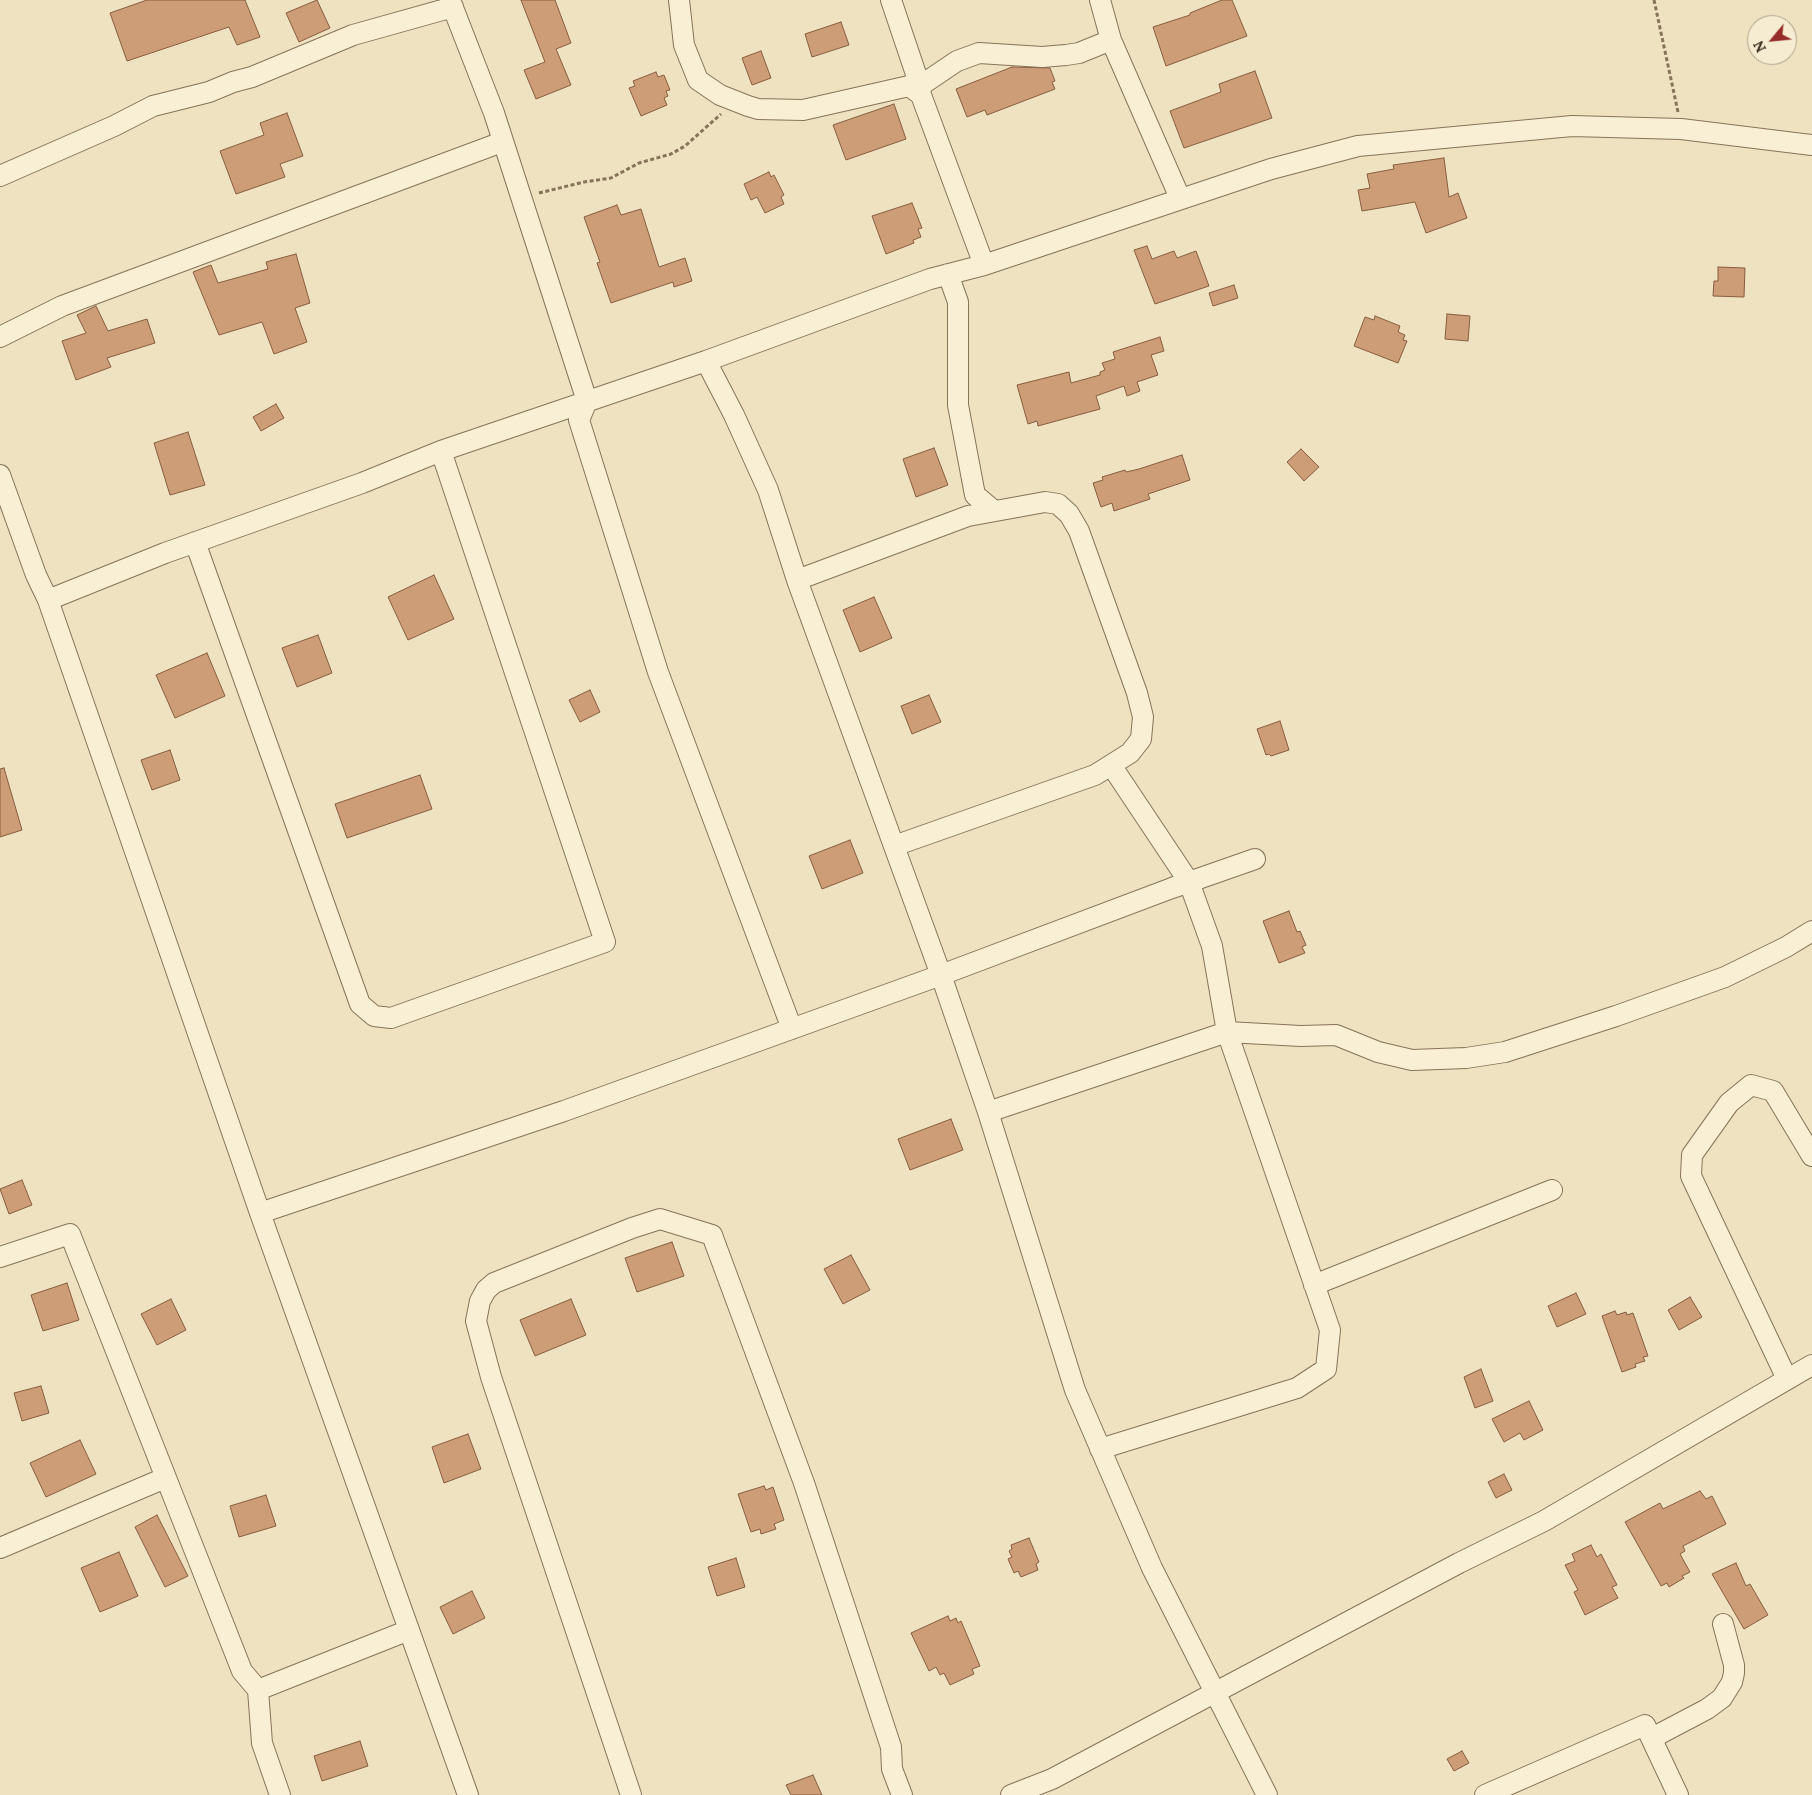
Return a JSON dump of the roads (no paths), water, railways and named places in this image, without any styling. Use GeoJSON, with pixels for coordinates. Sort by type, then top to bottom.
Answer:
{"type":"FeatureCollection","features":[{"type":"Feature","properties":{"kind":"street"},"geometry":{"type":"LineString","coordinates":[[679,0],[684,45],[698,80],[720,95],[758,109],[803,110],[909,86],[920,90]]}},
{"type":"Feature","properties":{"kind":"street"},"geometry":{"type":"LineString","coordinates":[[891,0],[920,90],[984,265]]}},
{"type":"Feature","properties":{"kind":"street"},"geometry":{"type":"LineString","coordinates":[[1103,1],[1111,40],[1180,198]]}},
{"type":"Feature","properties":{"kind":"street"},"geometry":{"type":"LineString","coordinates":[[0,176],[114,126],[154,106],[209,92],[233,82],[252,78],[353,35],[452,4],[494,113],[587,402],[578,420],[658,672],[792,1029]]}},
{"type":"Feature","properties":{"kind":"street"},"geometry":{"type":"LineString","coordinates":[[920,90],[957,61],[979,53],[1042,57],[1066,55],[1079,53],[1111,40]]}},
{"type":"Feature","properties":{"kind":"street"},"geometry":{"type":"LineString","coordinates":[[48,600],[195,542],[362,484],[441,452],[948,274],[984,265],[1271,169],[1358,146],[1572,126],[1681,129],[1812,145]]}},
{"type":"Feature","properties":{"kind":"street"},"geometry":{"type":"LineString","coordinates":[[0,336],[62,306],[502,142]]}},
{"type":"Feature","properties":{"kind":"street"},"geometry":{"type":"LineString","coordinates":[[948,274],[958,302],[958,405],[975,495],[994,511]]}},
{"type":"Feature","properties":{"kind":"street"},"geometry":{"type":"LineString","coordinates":[[706,360],[734,415],[768,490],[797,580],[941,976],[988,1112],[1075,1390],[1152,1568],[1267,1795]]}},
{"type":"Feature","properties":{"kind":"street"},"geometry":{"type":"LineString","coordinates":[[195,542],[360,1004],[374,1016],[391,1018],[605,942],[441,452]]}},
{"type":"Feature","properties":{"kind":"street"},"geometry":{"type":"LineString","coordinates":[[0,475],[36,575],[48,600],[260,1213],[468,1795]]}},
{"type":"Feature","properties":{"kind":"street"},"geometry":{"type":"LineString","coordinates":[[797,580],[968,516],[1045,502],[1058,504],[1069,514],[1079,531],[1137,693],[1143,717],[1141,739],[1130,753],[1095,775],[894,846]]}},
{"type":"Feature","properties":{"kind":"street"},"geometry":{"type":"LineString","coordinates":[[1100,1449],[1297,1388],[1326,1369],[1330,1330],[1227,1032],[1212,946],[1189,882],[1111,765]]}},
{"type":"Feature","properties":{"kind":"street"},"geometry":{"type":"LineString","coordinates":[[260,1213],[564,1111],[941,976],[1255,859]]}},
{"type":"Feature","properties":{"kind":"street"},"geometry":{"type":"LineString","coordinates":[[988,1112],[1227,1032],[1301,1036],[1336,1035],[1378,1052],[1412,1060],[1466,1058],[1505,1052],[1616,1016],[1725,977],[1786,947],[1812,931]]}},
{"type":"Feature","properties":{"kind":"street"},"geometry":{"type":"LineString","coordinates":[[1787,1379],[1691,1176],[1692,1155],[1729,1103],[1751,1085],[1773,1091],[1812,1156]]}},
{"type":"Feature","properties":{"kind":"street"},"geometry":{"type":"LineString","coordinates":[[1314,1285],[1552,1190]]}},
{"type":"Feature","properties":{"kind":"street"},"geometry":{"type":"LineString","coordinates":[[632,1795],[490,1377],[476,1321],[480,1301],[486,1290],[494,1283],[632,1228],[660,1219],[712,1235],[804,1483],[891,1747],[892,1769],[902,1795]]}},
{"type":"Feature","properties":{"kind":"street"},"geometry":{"type":"LineString","coordinates":[[0,1257],[70,1234],[242,1671],[258,1690],[262,1743],[280,1795]]}},
{"type":"Feature","properties":{"kind":"street"},"geometry":{"type":"LineString","coordinates":[[1011,1795],[1052,1779],[1544,1521],[1812,1365]]}},
{"type":"Feature","properties":{"kind":"street"},"geometry":{"type":"LineString","coordinates":[[0,1548],[165,1478]]}},
{"type":"Feature","properties":{"kind":"street"},"geometry":{"type":"LineString","coordinates":[[1652,1738],[1707,1709],[1722,1698],[1732,1682],[1734,1673],[1723,1624]]}},
{"type":"Feature","properties":{"kind":"street"},"geometry":{"type":"LineString","coordinates":[[258,1690],[409,1630]]}},
{"type":"Feature","properties":{"kind":"street"},"geometry":{"type":"LineString","coordinates":[[1485,1795],[1645,1725],[1678,1795]]}}]}
